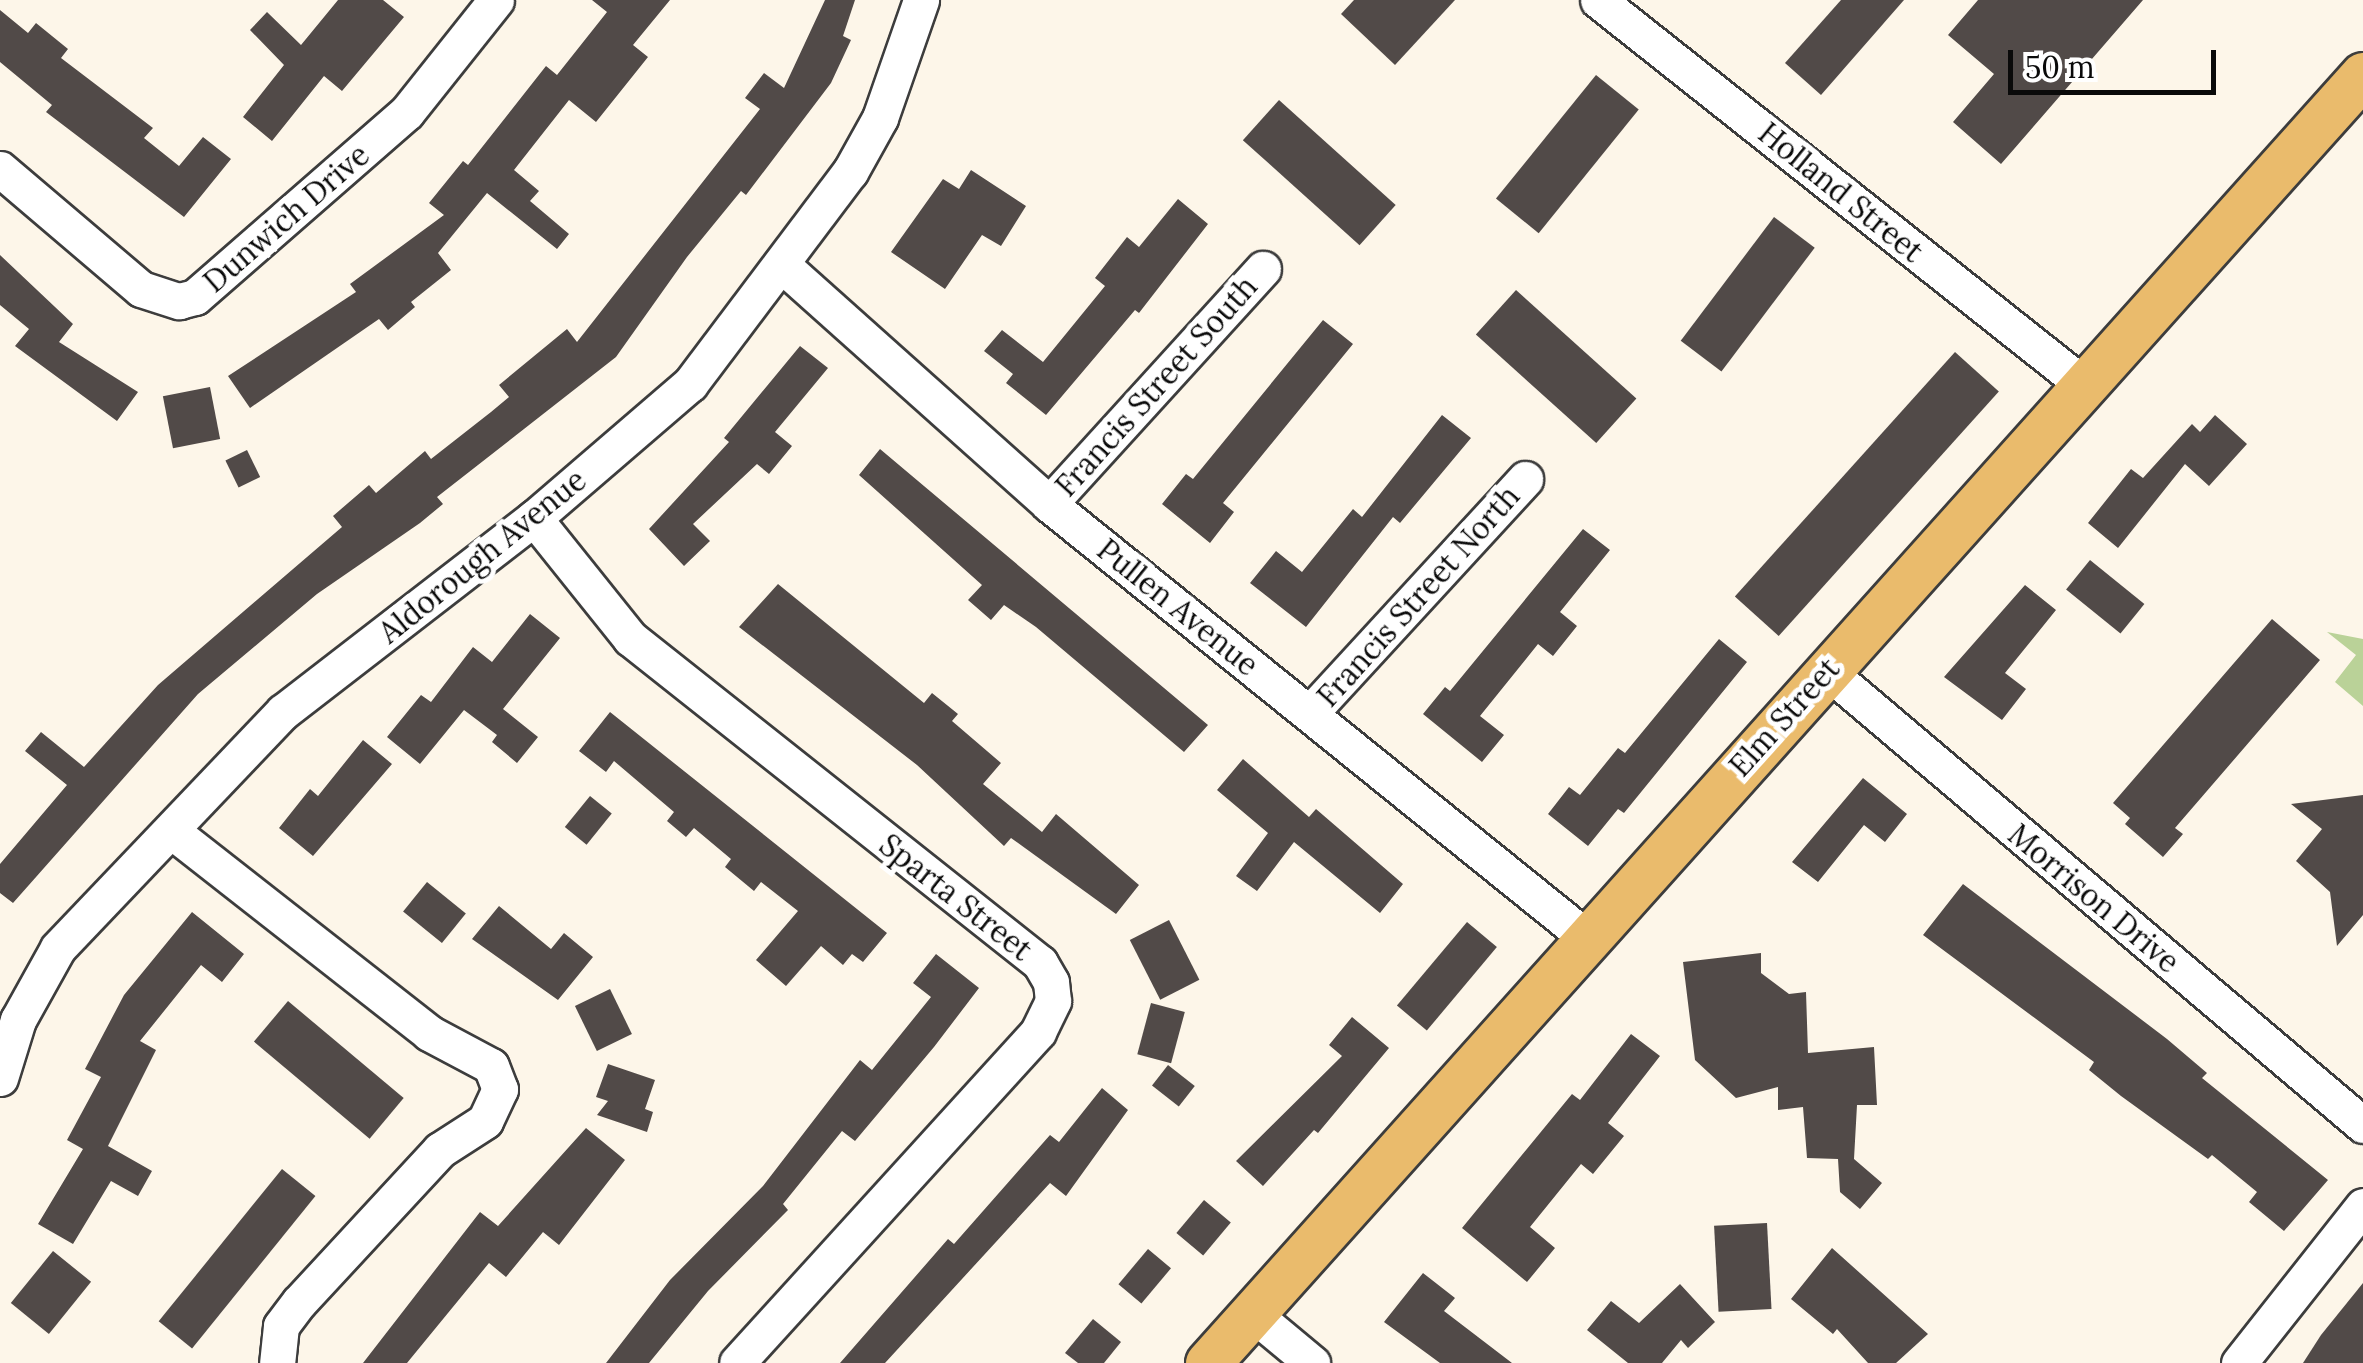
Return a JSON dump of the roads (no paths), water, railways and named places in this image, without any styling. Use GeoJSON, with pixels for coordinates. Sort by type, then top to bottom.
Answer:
{"type":"FeatureCollection","features":[{"type":"Feature","properties":{"kind":"main road","name":"Elm Street"},"geometry":{"type":"LineString","coordinates":[[1208,1363],[2363,75]]}},
{"type":"Feature","properties":{"kind":"street","name":"Dunwich Drive"},"geometry":{"type":"LineString","coordinates":[[0,170],[141,289],[180,301],[195,297],[407,112],[496,0]]}},
{"type":"Feature","properties":{"kind":"street","name":"Aldorough Avenue"},"geometry":{"type":"LineString","coordinates":[[0,1078],[18,1020],[58,948],[173,832],[283,712],[534,518],[690,384],[850,172],[880,118],[921,0]]}},
{"type":"Feature","properties":{"kind":"street","name":"Holland Street"},"geometry":{"type":"LineString","coordinates":[[1598,0],[2084,385]]}},
{"type":"Feature","properties":{"kind":"street","name":"Pullen Avenue"},"geometry":{"type":"LineString","coordinates":[[782,264],[1049,504],[1587,938]]}},
{"type":"Feature","properties":{"kind":"street","name":"Francis Street South"},"geometry":{"type":"LineString","coordinates":[[1049,504],[1263,269]]}},
{"type":"Feature","properties":{"kind":"street","name":"Francis Street North"},"geometry":{"type":"LineString","coordinates":[[1310,713],[1525,478]]}},
{"type":"Feature","properties":{"kind":"street","name":"Sparta Street"},"geometry":{"type":"LineString","coordinates":[[534,518],[630,638],[1040,963],[1051,982],[1053,1000],[1038,1032],[736,1363]]}},
{"type":"Feature","properties":{"kind":"street","name":"Morrison Drive"},"geometry":{"type":"LineString","coordinates":[[1826,670],[2363,1125]]}},
{"type":"Feature","properties":{"kind":"street"},"geometry":{"type":"LineString","coordinates":[[173,832],[430,1033],[492,1066],[500,1089],[485,1121],[440,1150],[299,1302],[281,1326],[277,1363]]}},
{"type":"Feature","properties":{"kind":"street"},"geometry":{"type":"LineString","coordinates":[[2238,1363],[2363,1206]]}},
{"type":"Feature","properties":{"kind":"street"},"geometry":{"type":"LineString","coordinates":[[1252,1314],[1312,1363]]}}]}
